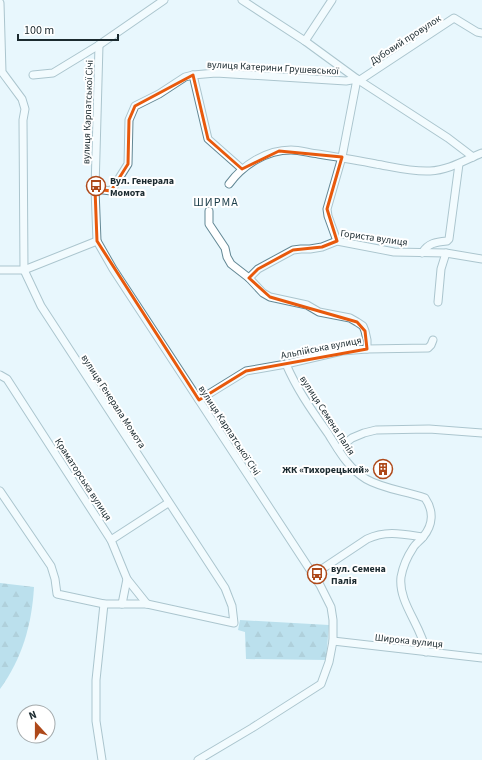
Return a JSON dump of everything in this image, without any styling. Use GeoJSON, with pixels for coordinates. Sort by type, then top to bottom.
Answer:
{"type":"FeatureCollection","features":[{"type":"Feature","properties":{"kind":"street","name":"вулиця Карпатської Січі"},"geometry":{"type":"LineString","coordinates":[[33,75],[53,73],[99,45],[164,0]]}},
{"type":"Feature","properties":{"kind":"street","name":"вулиця Катерини Грушевської"},"geometry":{"type":"LineString","coordinates":[[242,0],[304,41],[358,80],[448,138],[473,157]]}},
{"type":"Feature","properties":{"kind":"street"},"geometry":{"type":"LineString","coordinates":[[304,41],[332,0]]}},
{"type":"Feature","properties":{"kind":"street","name":"вулиця Генерала Момота"},"geometry":{"type":"LineString","coordinates":[[0,3],[2,72],[22,99],[25,109],[23,120],[24,270],[41,306],[168,503],[225,588],[232,606],[234,623],[147,604],[104,604],[57,594],[51,566],[0,491]]}},
{"type":"Feature","properties":{"kind":"street","name":"Дубовий провулок"},"geometry":{"type":"LineString","coordinates":[[358,80],[454,18],[476,32],[482,33]]}},
{"type":"Feature","properties":{"kind":"street","name":"вулиця Карпатської Січі"},"geometry":{"type":"LineString","coordinates":[[99,45],[95,189],[97,241],[113,269],[320,585],[334,620],[333,641],[329,662],[321,684],[198,760]]}},
{"type":"Feature","properties":{"kind":"street","name":"вулиця Катерини Грушевської"},"geometry":{"type":"LineString","coordinates":[[95,189],[111,191],[128,164],[129,120],[135,106],[159,94],[185,77],[216,73],[346,81],[358,80]]}},
{"type":"Feature","properties":{"kind":"street"},"geometry":{"type":"LineString","coordinates":[[193,75],[208,139],[242,169]]}},
{"type":"Feature","properties":{"kind":"street"},"geometry":{"type":"LineString","coordinates":[[337,241],[327,209],[342,157],[358,80]]}},
{"type":"Feature","properties":{"kind":"street"},"geometry":{"type":"LineString","coordinates":[[229,184],[242,169],[251,162],[279,151],[291,150],[342,157],[414,171],[445,169],[482,153]]}},
{"type":"Feature","properties":{"kind":"street"},"geometry":{"type":"LineString","coordinates":[[422,253],[430,244],[447,241],[449,239],[459,164]]}},
{"type":"Feature","properties":{"kind":"street","name":"Альпійська вулиця"},"geometry":{"type":"LineString","coordinates":[[199,400],[246,371],[286,364],[342,351],[367,349],[365,331],[363,326],[358,322],[350,318],[320,312],[307,305],[270,297],[263,293],[249,278],[231,264],[227,257],[225,248],[209,224],[209,211]]}},
{"type":"Feature","properties":{"kind":"street"},"geometry":{"type":"LineString","coordinates":[[0,270],[24,270],[97,241]]}},
{"type":"Feature","properties":{"kind":"street","name":"Гориста вулиця"},"geometry":{"type":"LineString","coordinates":[[249,278],[258,269],[293,250],[310,250],[337,241],[394,252],[446,253],[482,258]]}},
{"type":"Feature","properties":{"kind":"street"},"geometry":{"type":"LineString","coordinates":[[438,302],[441,269],[446,253]]}},
{"type":"Feature","properties":{"kind":"street"},"geometry":{"type":"LineString","coordinates":[[367,349],[428,348],[433,340]]}},
{"type":"Feature","properties":{"kind":"street","name":"вулиця Семена Палія"},"geometry":{"type":"LineString","coordinates":[[286,364],[299,391],[346,462],[365,479],[377,485],[424,498],[428,503],[432,521],[423,537],[405,560],[401,577],[401,586],[404,598],[422,637],[426,652]]}},
{"type":"Feature","properties":{"kind":"street","name":"Краматорська вулиця"},"geometry":{"type":"LineString","coordinates":[[0,375],[7,380],[111,540],[127,579],[147,604]]}},
{"type":"Feature","properties":{"kind":"street"},"geometry":{"type":"LineString","coordinates":[[338,448],[352,438],[376,430],[429,429],[482,433]]}},
{"type":"Feature","properties":{"kind":"street"},"geometry":{"type":"LineString","coordinates":[[111,540],[168,503]]}},
{"type":"Feature","properties":{"kind":"street"},"geometry":{"type":"LineString","coordinates":[[313,575],[360,543],[376,535],[396,532],[423,537]]}},
{"type":"Feature","properties":{"kind":"street"},"geometry":{"type":"LineString","coordinates":[[122,604],[127,579]]}},
{"type":"Feature","properties":{"kind":"street"},"geometry":{"type":"LineString","coordinates":[[102,760],[96,721],[96,680],[104,604]]}},
{"type":"Feature","properties":{"kind":"street","name":"Широка вулиця"},"geometry":{"type":"LineString","coordinates":[[333,641],[482,658]]}},
{"type":"Feature","properties":{"kind":"highlighted area"},"geometry":{"type":"Polygon","coordinates":[[[193,75],[208,139],[242,169],[279,151],[342,157],[327,209],[337,241],[322,247],[293,250],[258,269],[249,278],[270,297],[357,322],[365,331],[367,349],[246,371],[199,400],[97,241],[95,189],[111,191],[128,164],[129,120],[135,106],[193,75]]]}},
{"type":"Feature","properties":{"kind":"green space"},"geometry":{"type":"Polygon","coordinates":[[[0,583],[34,587],[31,614],[20,653],[8,678],[0,689],[0,583]]]}},
{"type":"Feature","properties":{"kind":"green space"},"geometry":{"type":"Polygon","coordinates":[[[240,620],[329,625],[326,660],[246,659],[245,632],[238,630],[240,620]]]}},
{"type":"Feature","properties":{"kind":"place","name":"Вул. Генерала Момота"},"geometry":{"type":"Point","coordinates":[96,186]}},
{"type":"Feature","properties":{"kind":"place","name":"ЖК «Тихорецький»"},"geometry":{"type":"Point","coordinates":[383,469]}},
{"type":"Feature","properties":{"kind":"place","name":"вул. Семена Палія"},"geometry":{"type":"Point","coordinates":[317,574]}},
{"type":"Feature","properties":{"kind":"district","name":"ШИРМА"},"geometry":{"type":"Point","coordinates":[216,202]}}]}
